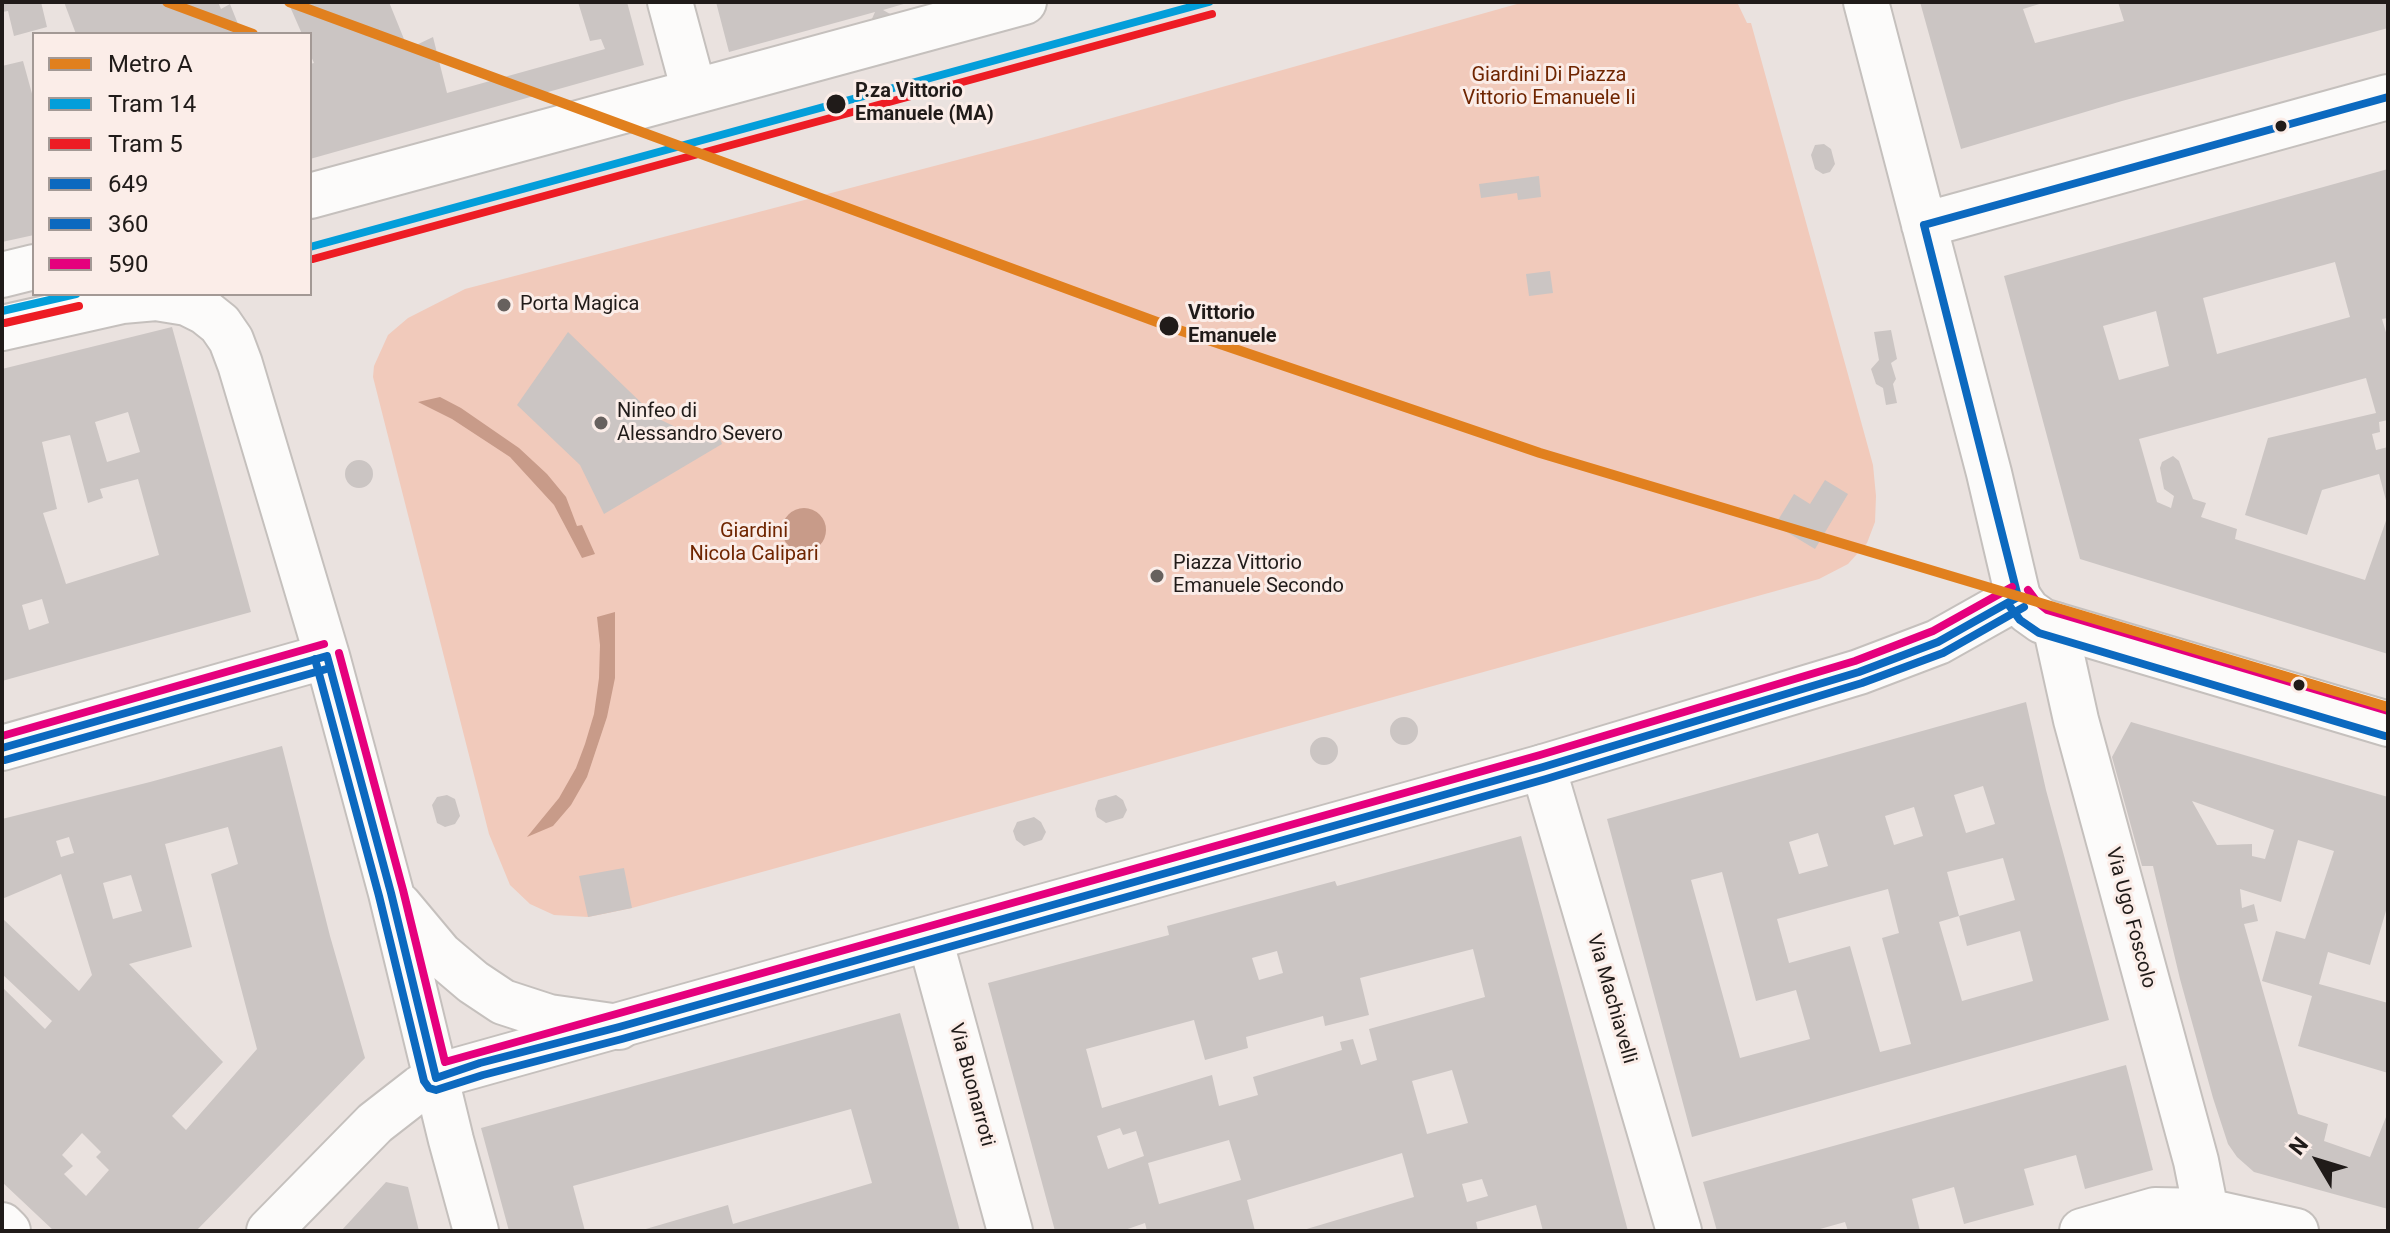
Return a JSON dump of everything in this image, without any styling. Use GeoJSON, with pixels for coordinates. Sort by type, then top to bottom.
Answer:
{"type":"FeatureCollection","features":[{"type":"Feature","properties":{"kind":"street"},"geometry":{"type":"LineString","coordinates":[[670,2],[694,91]]}},
{"type":"Feature","properties":{"kind":"street"},"geometry":{"type":"LineString","coordinates":[[312,195],[1024,2]]}},
{"type":"Feature","properties":{"kind":"street"},"geometry":{"type":"LineString","coordinates":[[1866,2],[2018,597],[2036,618],[2055,625],[2388,724]]}},
{"type":"Feature","properties":{"kind":"street"},"geometry":{"type":"LineString","coordinates":[[1924,225],[2388,97]]}},
{"type":"Feature","properties":{"kind":"street"},"geometry":{"type":"LineString","coordinates":[[2,275],[32,268]]}},
{"type":"Feature","properties":{"kind":"street"},"geometry":{"type":"LineString","coordinates":[[2,328],[148,298],[187,303],[205,312],[220,324],[231,340],[284,505],[327,656],[391,893],[476,1231]]}},
{"type":"Feature","properties":{"kind":"street"},"geometry":{"type":"LineString","coordinates":[[269,1231],[366,1131],[436,1078],[480,1063],[619,1027],[1543,767],[1901,658],[1954,634],[2018,597]]}},
{"type":"Feature","properties":{"kind":"street","name":"Via Ugo Foscolo"},"geometry":{"type":"LineString","coordinates":[[2055,625],[2076,720],[2196,1161],[2204,1221]]}},
{"type":"Feature","properties":{"kind":"street"},"geometry":{"type":"LineString","coordinates":[[2,748],[327,656]]}},
{"type":"Feature","properties":{"kind":"street","name":"Via Machiavelli"},"geometry":{"type":"LineString","coordinates":[[1543,767],[1679,1231]]}},
{"type":"Feature","properties":{"kind":"street"},"geometry":{"type":"LineString","coordinates":[[391,893],[440,954],[503,1002],[549,1017],[619,1027]]}},
{"type":"Feature","properties":{"kind":"street","name":"Via Buonarroti"},"geometry":{"type":"LineString","coordinates":[[930,939],[1010,1231]]}},
{"type":"Feature","properties":{"kind":"street"},"geometry":{"type":"LineString","coordinates":[[2082,1231],[2155,1210],[2204,1221],[2296,1231]]}},
{"type":"Feature","properties":{"kind":"street"},"geometry":{"type":"LineString","coordinates":[[2,1225],[8,1231]]}},
{"type":"Feature","properties":{"kind":"green space","name":"Giardini Nicola Calipari"},"geometry":{"type":"Polygon","coordinates":[[[1524,2],[1737,2],[1747,23],[1751,23],[1873,465],[1875,522],[1867,543],[1848,564],[1819,579],[632,908],[588,917],[554,915],[530,904],[510,885],[489,834],[373,377],[374,366],[388,335],[408,318],[465,289],[1041,138],[1524,2]]]}},
{"type":"Feature","properties":{"kind":"shaded area"},"geometry":{"type":"Polygon","coordinates":[[[440,397],[519,448],[547,474],[566,497],[577,526],[582,525],[595,554],[582,558],[554,505],[510,457],[452,419],[418,402],[440,397]]]}},
{"type":"Feature","properties":{"kind":"shaded area"},"geometry":{"type":"Polygon","coordinates":[[[804,508],[819,515],[826,530],[819,545],[804,552],[789,545],[782,530],[789,515],[804,508]]]}},
{"type":"Feature","properties":{"kind":"shaded area"},"geometry":{"type":"Polygon","coordinates":[[[615,612],[615,678],[607,717],[587,777],[571,805],[553,826],[527,837],[559,798],[576,768],[594,714],[599,678],[597,617],[615,612]]]}},
{"type":"Feature","properties":{"kind":"building"},"geometry":{"type":"Polygon","coordinates":[[[2,2],[41,2],[47,27],[14,36],[8,11],[2,12],[2,2]]]}},
{"type":"Feature","properties":{"kind":"building"},"geometry":{"type":"Polygon","coordinates":[[[64,2],[218,2],[221,9],[230,4],[241,32],[75,32],[64,2]]]}},
{"type":"Feature","properties":{"kind":"building"},"geometry":{"type":"Polygon","coordinates":[[[288,2],[389,2],[408,49],[433,37],[447,93],[605,49],[601,39],[590,41],[578,2],[627,2],[644,65],[312,158],[312,32],[301,32],[288,2]]]}},
{"type":"Feature","properties":{"kind":"building"},"geometry":{"type":"Polygon","coordinates":[[[716,2],[907,3],[883,10],[892,15],[895,26],[873,30],[871,21],[875,12],[729,52],[716,2]]]}},
{"type":"Feature","properties":{"kind":"building"},"geometry":{"type":"Polygon","coordinates":[[[1920,2],[2046,2],[2023,9],[2035,43],[2124,21],[2118,2],[2388,2],[2388,28],[1961,149],[1920,2]]]}},
{"type":"Feature","properties":{"kind":"building"},"geometry":{"type":"Polygon","coordinates":[[[23,61],[32,94],[32,235],[2,242],[2,66],[23,61]]]}},
{"type":"Feature","properties":{"kind":"building"},"geometry":{"type":"Polygon","coordinates":[[[1824,144],[1831,149],[1835,164],[1830,172],[1823,174],[1815,169],[1811,155],[1815,145],[1824,144]]]}},
{"type":"Feature","properties":{"kind":"building"},"geometry":{"type":"Polygon","coordinates":[[[2388,169],[2388,318],[2382,319],[2388,339],[2388,420],[2379,422],[2380,432],[2372,434],[2376,450],[2388,447],[2388,508],[2379,474],[2322,490],[2307,535],[2245,515],[2268,438],[2376,413],[2366,378],[2139,439],[2157,502],[2171,508],[2174,496],[2164,489],[2160,468],[2162,462],[2173,456],[2179,461],[2193,499],[2206,503],[2201,517],[2237,529],[2235,539],[2365,580],[2388,515],[2388,654],[2080,559],[2004,276],[2388,169]],[[2335,262],[2203,298],[2217,354],[2350,317],[2335,262]],[[2156,311],[2103,326],[2119,380],[2169,366],[2156,311]]]}},
{"type":"Feature","properties":{"kind":"building"},"geometry":{"type":"Polygon","coordinates":[[[1539,176],[1541,197],[1518,200],[1517,193],[1481,198],[1479,184],[1539,176]]]}},
{"type":"Feature","properties":{"kind":"building"},"geometry":{"type":"Polygon","coordinates":[[[1550,271],[1553,293],[1529,296],[1526,274],[1550,271]]]}},
{"type":"Feature","properties":{"kind":"building"},"geometry":{"type":"Polygon","coordinates":[[[172,327],[251,612],[2,681],[2,369],[172,327]],[[128,412],[95,422],[107,462],[140,452],[128,412]],[[70,435],[42,442],[57,509],[43,513],[66,584],[159,555],[138,479],[100,489],[103,498],[88,503],[70,435]],[[42,599],[22,605],[29,630],[49,623],[42,599]]]}},
{"type":"Feature","properties":{"kind":"building"},"geometry":{"type":"Polygon","coordinates":[[[1891,330],[1897,359],[1891,363],[1896,379],[1893,384],[1897,403],[1886,405],[1883,388],[1876,384],[1871,369],[1879,360],[1874,332],[1891,330]]]}},
{"type":"Feature","properties":{"kind":"building","name":"Ninfeo di Alessandro Severo"},"geometry":{"type":"Polygon","coordinates":[[[568,332],[657,418],[688,433],[716,428],[722,444],[604,514],[580,465],[517,405],[568,332]]]}},
{"type":"Feature","properties":{"kind":"building"},"geometry":{"type":"Polygon","coordinates":[[[359,460],[369,464],[373,474],[369,484],[359,488],[349,484],[345,474],[349,464],[359,460]]]}},
{"type":"Feature","properties":{"kind":"building"},"geometry":{"type":"Polygon","coordinates":[[[1825,480],[1848,494],[1815,549],[1775,525],[1794,494],[1810,504],[1825,480]]]}},
{"type":"Feature","properties":{"kind":"building"},"geometry":{"type":"Polygon","coordinates":[[[2026,702],[2046,790],[2109,1020],[1692,1137],[1607,819],[2026,702]],[[1983,786],[1954,795],[1966,833],[1995,824],[1983,786]],[[1914,807],[1885,816],[1894,845],[1923,836],[1914,807]],[[1818,833],[1789,842],[1799,874],[1828,866],[1818,833]],[[2003,858],[1947,872],[1959,916],[2015,900],[2003,858]],[[1722,872],[1691,880],[1740,1058],[1810,1039],[1796,990],[1756,1001],[1722,872]],[[1888,889],[1777,919],[1789,963],[1850,946],[1880,1052],[1911,1044],[1882,938],[1899,933],[1888,889]],[[1959,916],[1939,922],[1962,1001],[2033,981],[2020,931],[1967,946],[1959,916]]]}},
{"type":"Feature","properties":{"kind":"building"},"geometry":{"type":"Polygon","coordinates":[[[1404,717],[1414,721],[1418,731],[1414,741],[1404,745],[1394,741],[1390,731],[1394,721],[1404,717]]]}},
{"type":"Feature","properties":{"kind":"building"},"geometry":{"type":"Polygon","coordinates":[[[2131,722],[2388,797],[2388,904],[2370,965],[2328,952],[2319,984],[2388,1003],[2388,1073],[2298,1046],[2312,996],[2262,981],[2276,931],[2305,939],[2334,851],[2298,840],[2281,902],[2240,889],[2242,908],[2254,904],[2258,921],[2244,924],[2298,1114],[2328,1124],[2324,1141],[2370,1157],[2388,1112],[2388,1209],[2254,1172],[2228,1144],[2180,979],[2153,866],[2142,866],[2112,757],[2131,722]],[[2192,801],[2217,845],[2252,844],[2252,856],[2265,859],[2274,830],[2192,801]]]}},
{"type":"Feature","properties":{"kind":"building"},"geometry":{"type":"Polygon","coordinates":[[[1324,737],[1334,741],[1338,751],[1334,761],[1324,765],[1314,761],[1310,751],[1314,741],[1324,737]]]}},
{"type":"Feature","properties":{"kind":"building"},"geometry":{"type":"Polygon","coordinates":[[[282,746],[330,936],[365,1058],[196,1231],[54,1231],[2,1182],[2,987],[45,1029],[52,1021],[2,974],[2,918],[79,991],[92,975],[61,874],[2,899],[2,819],[282,746]],[[228,827],[165,844],[192,947],[129,964],[223,1062],[172,1116],[186,1130],[257,1049],[211,874],[238,864],[228,827]],[[69,837],[56,841],[61,857],[74,853],[69,837]],[[131,875],[103,883],[113,919],[142,911],[131,875]],[[82,1133],[62,1155],[73,1166],[64,1174],[86,1196],[109,1170],[96,1157],[101,1152],[82,1133]]]}},
{"type":"Feature","properties":{"kind":"building"},"geometry":{"type":"Polygon","coordinates":[[[447,795],[455,799],[460,816],[455,824],[445,827],[437,823],[432,805],[437,797],[447,795]]]}},
{"type":"Feature","properties":{"kind":"building"},"geometry":{"type":"Polygon","coordinates":[[[1116,795],[1123,800],[1127,810],[1123,818],[1106,823],[1097,817],[1095,809],[1098,800],[1116,795]]]}},
{"type":"Feature","properties":{"kind":"building"},"geometry":{"type":"Polygon","coordinates":[[[1034,817],[1046,832],[1042,840],[1024,846],[1016,840],[1013,831],[1017,822],[1034,817]]]}},
{"type":"Feature","properties":{"kind":"building"},"geometry":{"type":"Polygon","coordinates":[[[1521,836],[1628,1231],[1543,1231],[1536,1205],[1476,1222],[1478,1231],[1300,1231],[1414,1197],[1402,1153],[1247,1200],[1255,1231],[1147,1231],[1145,1223],[1122,1231],[1055,1231],[988,983],[1169,935],[1167,926],[1335,881],[1337,886],[1521,836]],[[1473,949],[1360,978],[1369,1015],[1325,1026],[1323,1016],[1246,1037],[1248,1048],[1205,1060],[1194,1020],[1086,1049],[1102,1108],[1212,1075],[1219,1106],[1258,1095],[1253,1077],[1342,1050],[1340,1042],[1353,1039],[1361,1065],[1377,1060],[1369,1029],[1485,997],[1473,949]],[[1277,951],[1252,958],[1259,980],[1283,973],[1277,951]],[[1452,1070],[1412,1081],[1427,1134],[1468,1123],[1452,1070]],[[1120,1128],[1097,1136],[1108,1169],[1144,1156],[1136,1131],[1123,1135],[1120,1128]],[[1229,1140],[1148,1163],[1159,1204],[1241,1180],[1229,1140]],[[1482,1179],[1462,1184],[1467,1202],[1488,1196],[1482,1179]]]}},
{"type":"Feature","properties":{"kind":"building"},"geometry":{"type":"Polygon","coordinates":[[[624,868],[632,908],[588,917],[579,876],[624,868]]]}},
{"type":"Feature","properties":{"kind":"building"},"geometry":{"type":"Polygon","coordinates":[[[900,1013],[960,1231],[639,1231],[728,1205],[733,1224],[872,1183],[851,1109],[573,1186],[585,1231],[509,1231],[481,1128],[900,1013]]]}},
{"type":"Feature","properties":{"kind":"building"},"geometry":{"type":"Polygon","coordinates":[[[2126,1065],[2153,1170],[2085,1189],[2076,1155],[2024,1169],[2034,1205],[1964,1224],[1954,1187],[1912,1199],[1920,1231],[1848,1231],[1845,1222],[1813,1231],[1717,1231],[1703,1182],[2126,1065]]]}},
{"type":"Feature","properties":{"kind":"building"},"geometry":{"type":"Polygon","coordinates":[[[386,1182],[408,1187],[419,1231],[341,1231],[386,1182]]]}},
{"type":"Feature","properties":{"kind":"metro line","name":"A"},"geometry":{"type":"LineString","coordinates":[[167,2],[248,32]]}},
{"type":"Feature","properties":{"kind":"metro line","name":"A"},"geometry":{"type":"LineString","coordinates":[[289,2],[1176,329],[1540,453],[2388,707]]}},
{"type":"Feature","properties":{"kind":"tram line","name":"14"},"geometry":{"type":"LineString","coordinates":[[312,246],[1209,2]]}},
{"type":"Feature","properties":{"kind":"tram line","name":"5"},"geometry":{"type":"LineString","coordinates":[[313,259],[1212,14]]}},
{"type":"Feature","properties":{"kind":"tram line","name":"14"},"geometry":{"type":"LineString","coordinates":[[2,311],[67,296]]}},
{"type":"Feature","properties":{"kind":"tram line","name":"5"},"geometry":{"type":"LineString","coordinates":[[5,323],[79,306]]}},
{"type":"Feature","properties":{"kind":"transit line","name":"649"},"geometry":{"type":"LineString","coordinates":[[1924,225],[2388,97]]}},
{"type":"Feature","properties":{"kind":"transit line","name":"649"},"geometry":{"type":"LineString","coordinates":[[1924,225],[2018,597]]}},
{"type":"Feature","properties":{"kind":"transit line","name":"590"},"geometry":{"type":"LineString","coordinates":[[339,653],[403,890],[445,1062],[1540,755],[1855,661],[1933,631],[2012,587]]}},
{"type":"Feature","properties":{"kind":"transit line","name":"590"},"geometry":{"type":"LineString","coordinates":[[2028,590],[2047,610],[2388,711]]}},
{"type":"Feature","properties":{"kind":"transit line","name":"649"},"geometry":{"type":"LineString","coordinates":[[327,656],[391,893],[436,1078],[480,1063],[619,1027],[1543,767],[1859,672],[1938,642],[2018,597]]}},
{"type":"Feature","properties":{"kind":"transit line","name":"360"},"geometry":{"type":"LineString","coordinates":[[2008,604],[2020,620],[2039,633],[2385,736]]}},
{"type":"Feature","properties":{"kind":"transit line","name":"360"},"geometry":{"type":"LineString","coordinates":[[315,659],[379,896],[424,1081],[429,1088],[436,1090],[1546,779],[1862,683],[1943,653],[2024,607]]}},
{"type":"Feature","properties":{"kind":"transit line","name":"590"},"geometry":{"type":"LineString","coordinates":[[2,736],[324,644]]}},
{"type":"Feature","properties":{"kind":"transit line","name":"649"},"geometry":{"type":"LineString","coordinates":[[2,748],[327,656]]}},
{"type":"Feature","properties":{"kind":"transit line","name":"360"},"geometry":{"type":"LineString","coordinates":[[5,760],[330,668]]}},
{"type":"Feature","properties":{"kind":"place","name":"P.za Vittorio Emanuele (MA)"},"geometry":{"type":"Point","coordinates":[836,104]}},
{"type":"Feature","properties":{"kind":"place","name":"Porta Magica"},"geometry":{"type":"Point","coordinates":[504,305]}},
{"type":"Feature","properties":{"kind":"place","name":"Vittorio Emanuele"},"geometry":{"type":"Point","coordinates":[1169,326]}},
{"type":"Feature","properties":{"kind":"place","name":"Ninfeo di Alessandro Severo"},"geometry":{"type":"Point","coordinates":[601,423]}},
{"type":"Feature","properties":{"kind":"place","name":"Piazza Vittorio Emanuele Secondo"},"geometry":{"type":"Point","coordinates":[1157,576]}},
{"type":"Feature","properties":{"kind":"park label","name":"Giardini Di Piazza Vittorio Emanuele Ii"},"geometry":{"type":"Point","coordinates":[1549,88]}}]}
